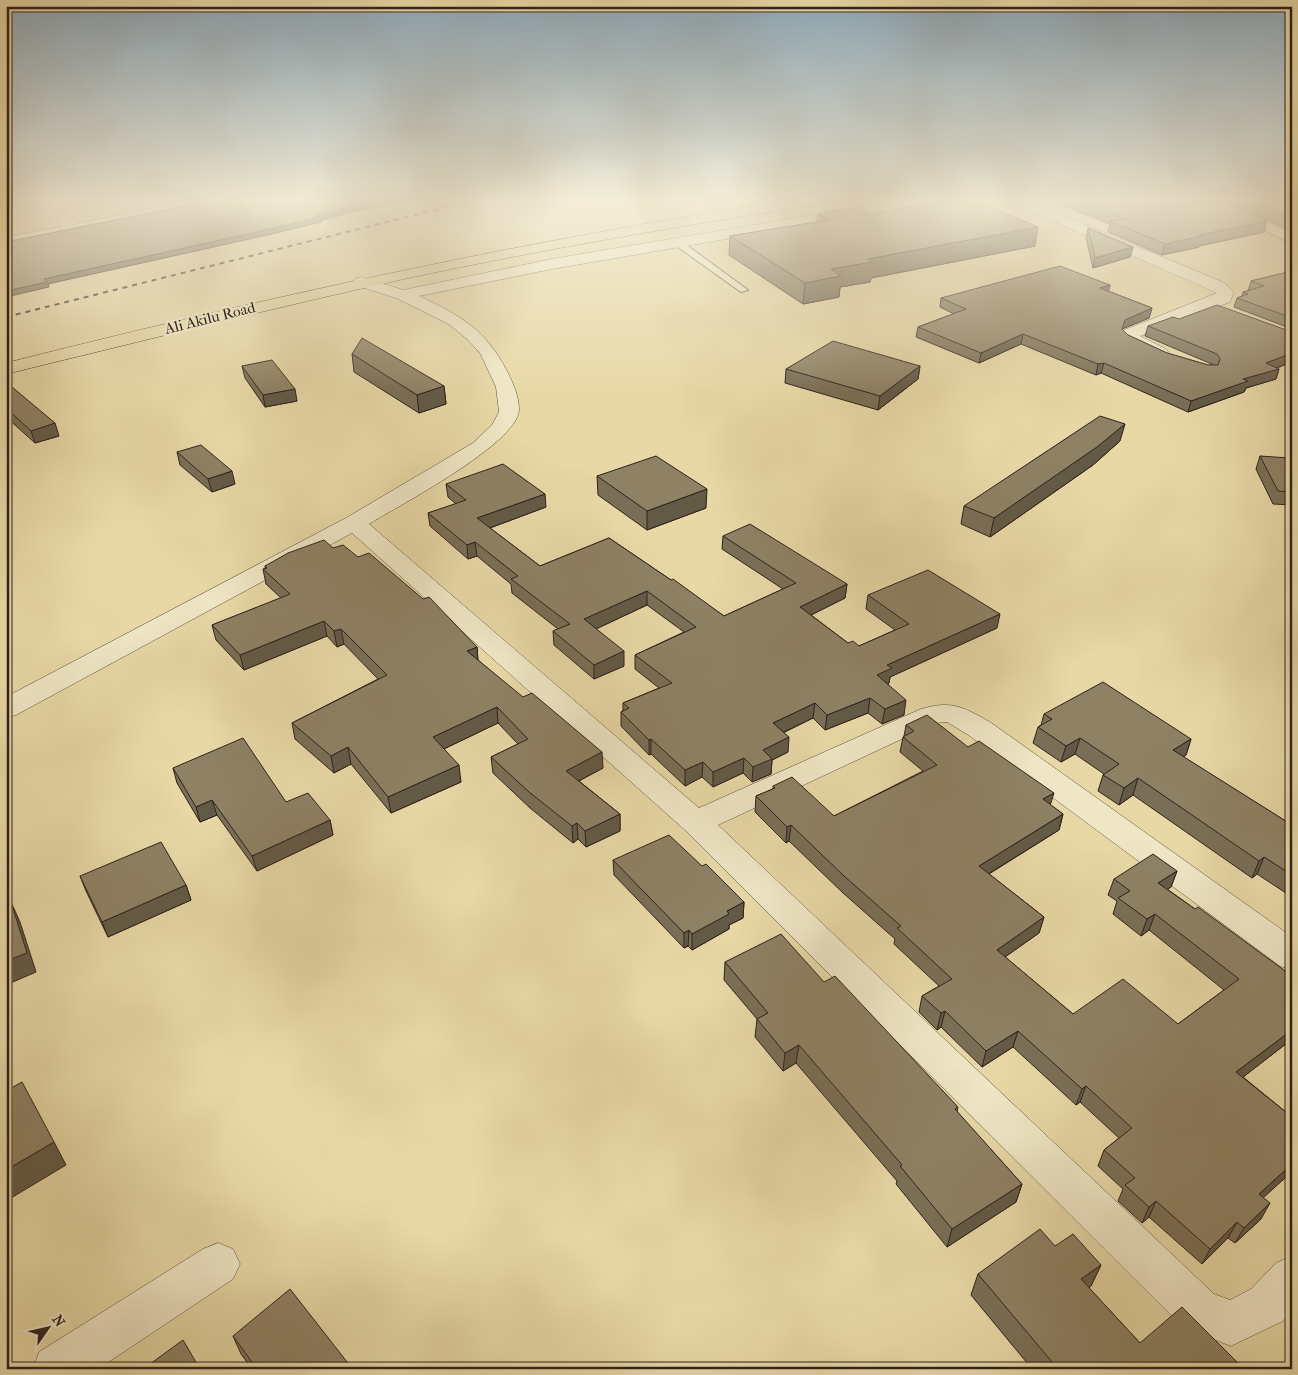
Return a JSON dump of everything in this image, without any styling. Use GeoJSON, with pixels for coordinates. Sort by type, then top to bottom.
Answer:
{"type":"FeatureCollection","features":[{"type":"Feature","properties":{"kind":"main road","name":"Ali Akilu Road"},"geometry":{"type":"LineString","coordinates":[[6,369],[361,282],[457,263]]}},
{"type":"Feature","properties":{"kind":"main road","name":"Ali Akilu Road"},"geometry":{"type":"LineString","coordinates":[[6,357],[248,293]]}},
{"type":"Feature","properties":{"kind":"street"},"geometry":{"type":"LineString","coordinates":[[402,295],[557,263]]}},
{"type":"Feature","properties":{"kind":"street"},"geometry":{"type":"LineString","coordinates":[[1164,263],[1219,286],[1226,292],[1224,298],[1130,334],[1130,338],[1139,344],[1172,357]]}},
{"type":"Feature","properties":{"kind":"street"},"geometry":{"type":"LineString","coordinates":[[6,709],[354,523],[480,447],[500,428],[509,412],[506,387],[488,351],[473,335],[456,321],[402,295],[361,282]]}},
{"type":"Feature","properties":{"kind":"street"},"geometry":{"type":"LineString","coordinates":[[1208,305],[1233,315]]}},
{"type":"Feature","properties":{"kind":"street"},"geometry":{"type":"LineString","coordinates":[[354,523],[696,822],[1200,1312],[1231,1323],[1267,1305],[1292,1278]]}},
{"type":"Feature","properties":{"kind":"street"},"geometry":{"type":"LineString","coordinates":[[696,822],[931,716],[952,713],[980,729],[1292,956]]}},
{"type":"Feature","properties":{"kind":"street"},"geometry":{"type":"LineString","coordinates":[[56,1369],[218,1264]]}},
{"type":"Feature","properties":{"kind":"lane"},"geometry":{"type":"LineString","coordinates":[[706,263],[744,290]]}},
{"type":"Feature","properties":{"kind":"building"},"geometry":{"type":"Polygon","coordinates":[[[6,263],[116,263],[44,279],[47,282],[6,291],[6,263]]]}},
{"type":"Feature","properties":{"kind":"building"},"geometry":{"type":"Polygon","coordinates":[[[773,263],[865,263],[831,269],[841,276],[805,283],[773,263]]]}},
{"type":"Feature","properties":{"kind":"building"},"geometry":{"type":"Polygon","coordinates":[[[1060,266],[1110,285],[1100,288],[1152,308],[1125,320],[1122,329],[1128,335],[1167,353],[1208,365],[1218,365],[1220,359],[1217,354],[1148,326],[1173,317],[1179,319],[1217,305],[1292,332],[1292,353],[1266,363],[1279,369],[1243,379],[1248,381],[1191,401],[1104,363],[1098,364],[1023,334],[981,353],[918,327],[966,309],[941,298],[1060,266]]]}},
{"type":"Feature","properties":{"kind":"building"},"geometry":{"type":"Polygon","coordinates":[[[1292,271],[1292,318],[1237,298],[1248,294],[1243,292],[1264,286],[1251,281],[1292,271]]]}},
{"type":"Feature","properties":{"kind":"building"},"geometry":{"type":"Polygon","coordinates":[[[362,338],[444,386],[417,395],[352,354],[362,338]]]}},
{"type":"Feature","properties":{"kind":"building"},"geometry":{"type":"Polygon","coordinates":[[[833,341],[920,366],[880,396],[786,369],[833,341]]]}},
{"type":"Feature","properties":{"kind":"building"},"geometry":{"type":"Polygon","coordinates":[[[272,360],[295,389],[263,395],[242,366],[272,360]]]}},
{"type":"Feature","properties":{"kind":"building"},"geometry":{"type":"Polygon","coordinates":[[[6,382],[55,423],[31,431],[6,408],[6,382]]]}},
{"type":"Feature","properties":{"kind":"building"},"geometry":{"type":"Polygon","coordinates":[[[1100,416],[1125,424],[1097,447],[994,518],[964,506],[1100,416]]]}},
{"type":"Feature","properties":{"kind":"building"},"geometry":{"type":"Polygon","coordinates":[[[201,445],[232,471],[208,479],[177,452],[201,445]]]}},
{"type":"Feature","properties":{"kind":"building"},"geometry":{"type":"Polygon","coordinates":[[[656,456],[707,489],[647,511],[597,476],[656,456]]]}},
{"type":"Feature","properties":{"kind":"building"},"geometry":{"type":"Polygon","coordinates":[[[1260,456],[1289,458],[1292,462],[1292,492],[1278,491],[1260,456]]]}},
{"type":"Feature","properties":{"kind":"building"},"geometry":{"type":"Polygon","coordinates":[[[503,464],[545,494],[477,518],[540,566],[609,538],[671,580],[673,579],[724,616],[796,583],[723,536],[750,524],[847,584],[800,607],[848,643],[853,641],[859,646],[909,624],[868,595],[928,570],[1000,614],[887,665],[892,668],[877,675],[906,700],[885,709],[870,698],[827,715],[815,703],[773,723],[789,737],[763,750],[772,759],[753,767],[744,758],[713,772],[703,762],[685,770],[651,739],[649,740],[621,712],[629,708],[623,703],[672,683],[635,655],[696,627],[647,591],[584,619],[624,651],[594,665],[553,631],[570,624],[511,579],[518,576],[475,542],[467,545],[428,513],[466,500],[446,484],[503,464]]]}},
{"type":"Feature","properties":{"kind":"building"},"geometry":{"type":"Polygon","coordinates":[[[324,540],[333,548],[343,545],[358,557],[369,553],[423,599],[429,597],[477,647],[467,651],[523,697],[532,693],[602,752],[566,771],[620,814],[585,831],[577,823],[572,826],[529,792],[491,757],[528,739],[497,707],[433,737],[459,765],[388,797],[348,747],[331,756],[292,723],[387,675],[341,629],[334,631],[324,621],[240,655],[212,625],[290,594],[263,569],[288,553],[324,540]]]}},
{"type":"Feature","properties":{"kind":"building"},"geometry":{"type":"Polygon","coordinates":[[[1103,682],[1191,739],[1173,750],[1292,825],[1292,875],[1264,857],[1259,861],[1138,778],[1124,788],[1103,775],[1119,764],[1080,738],[1066,746],[1038,727],[1052,719],[1044,714],[1103,682]]]}},
{"type":"Feature","properties":{"kind":"building"},"geometry":{"type":"Polygon","coordinates":[[[927,715],[968,747],[979,741],[1054,793],[1043,799],[1063,814],[979,866],[1044,917],[997,950],[1073,1014],[1123,979],[1178,1024],[1239,979],[1155,914],[1147,919],[1118,898],[1130,891],[1114,879],[1153,854],[1177,871],[1158,883],[1195,909],[1198,907],[1292,976],[1292,1030],[1236,1072],[1292,1117],[1292,1164],[1259,1194],[1270,1203],[1244,1228],[1237,1222],[1210,1249],[1156,1201],[1149,1207],[1125,1185],[1135,1178],[1104,1150],[1132,1128],[1086,1086],[1082,1089],[1018,1031],[986,1051],[945,1011],[941,1013],[922,996],[952,979],[897,928],[901,926],[844,876],[791,825],[787,827],[756,796],[775,788],[773,786],[792,777],[834,816],[937,765],[903,737],[914,731],[906,725],[927,715]]]}},
{"type":"Feature","properties":{"kind":"building"},"geometry":{"type":"Polygon","coordinates":[[[243,738],[286,802],[308,793],[330,820],[252,856],[212,800],[196,807],[173,768],[243,738]]]}},
{"type":"Feature","properties":{"kind":"building"},"geometry":{"type":"Polygon","coordinates":[[[669,835],[702,866],[706,864],[744,902],[727,911],[729,914],[692,934],[689,930],[684,933],[613,860],[669,835]]]}},
{"type":"Feature","properties":{"kind":"building"},"geometry":{"type":"Polygon","coordinates":[[[161,842],[186,885],[102,922],[80,876],[161,842]]]}},
{"type":"Feature","properties":{"kind":"building"},"geometry":{"type":"Polygon","coordinates":[[[11,902],[27,953],[6,961],[6,904],[11,902]]]}},
{"type":"Feature","properties":{"kind":"building"},"geometry":{"type":"Polygon","coordinates":[[[781,934],[824,982],[835,976],[958,1107],[955,1109],[1022,1184],[952,1229],[900,1166],[902,1165],[799,1045],[785,1053],[757,1019],[768,1013],[725,962],[781,934]]]}},
{"type":"Feature","properties":{"kind":"building"},"geometry":{"type":"Polygon","coordinates":[[[22,1082],[54,1142],[6,1170],[6,1091],[22,1082]]]}},
{"type":"Feature","properties":{"kind":"building"},"geometry":{"type":"Polygon","coordinates":[[[1040,1229],[1055,1246],[1073,1234],[1101,1265],[1081,1279],[1140,1343],[1182,1307],[1240,1365],[1237,1369],[1058,1369],[978,1274],[1040,1229]]]}},
{"type":"Feature","properties":{"kind":"building"},"geometry":{"type":"Polygon","coordinates":[[[290,1289],[351,1367],[349,1369],[257,1369],[233,1336],[290,1289]]]}},
{"type":"Feature","properties":{"kind":"building"},"geometry":{"type":"Polygon","coordinates":[[[183,1340],[200,1369],[143,1369],[183,1340]]]}},
{"type":"Feature","properties":{"kind":"railway"},"geometry":{"type":"LineString","coordinates":[[6,317],[222,263]]}}]}
